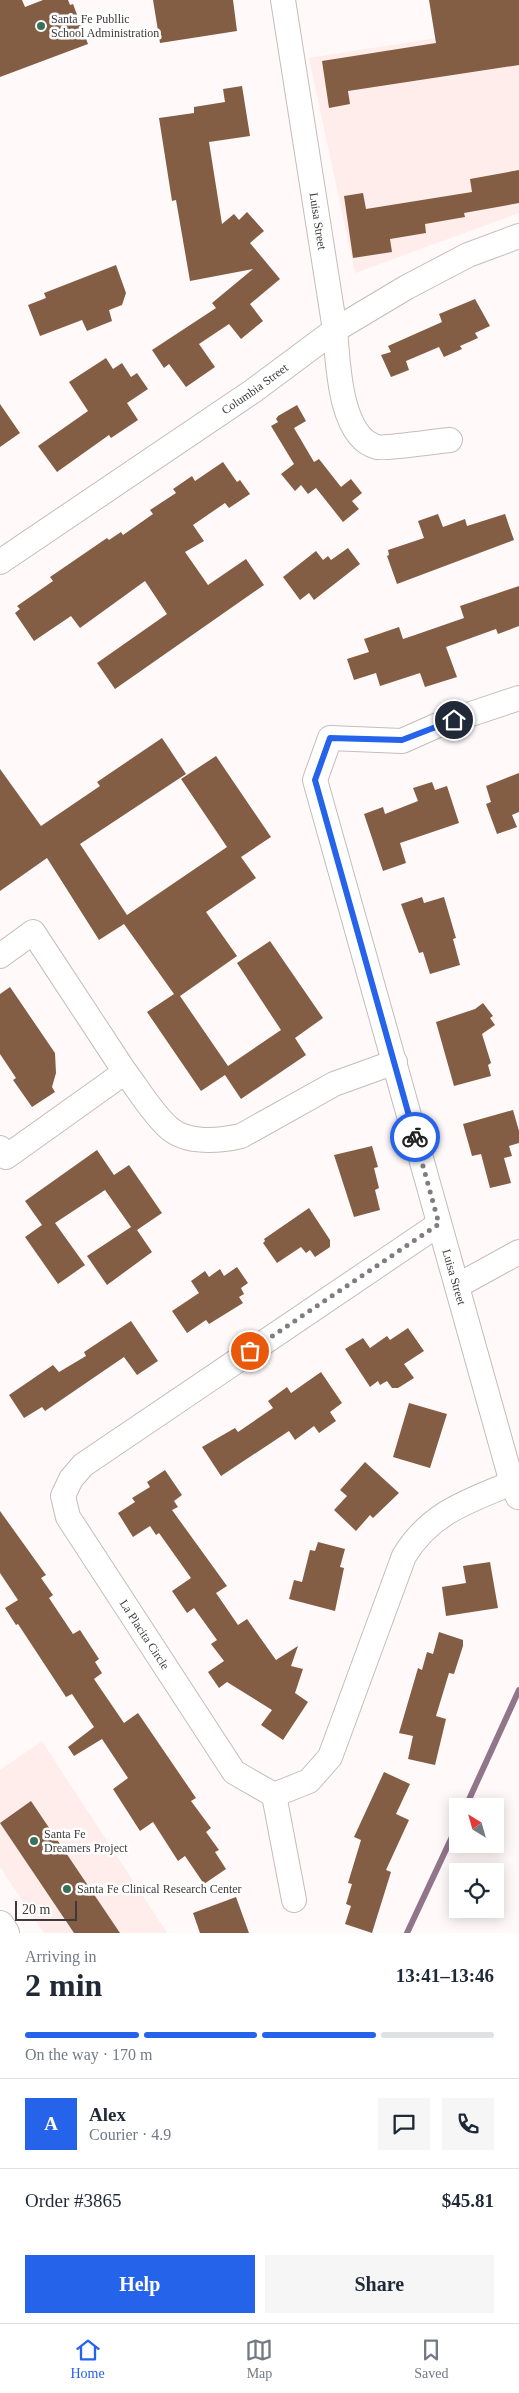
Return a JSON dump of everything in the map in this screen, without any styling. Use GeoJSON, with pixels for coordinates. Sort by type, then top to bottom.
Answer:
{"type":"FeatureCollection","features":[{"type":"Feature","properties":{"kind":"highway"},"geometry":{"type":"LineString","coordinates":[[0,1925],[6,1933]]}},
{"type":"Feature","properties":{"kind":"street","name":"Luisa Street"},"geometry":{"type":"LineString","coordinates":[[283,0],[335,330],[340,378],[350,422],[363,438],[377,447],[450,440]]}},
{"type":"Feature","properties":{"kind":"street","name":"Columbia Street"},"geometry":{"type":"LineString","coordinates":[[0,562],[253,391],[335,330],[407,286],[468,254],[519,236]]}},
{"type":"Feature","properties":{"kind":"street","name":"Luisa Street"},"geometry":{"type":"LineString","coordinates":[[516,1490],[439,1224],[315,780],[330,738],[402,740],[438,725],[519,698]]}},
{"type":"Feature","properties":{"kind":"street"},"geometry":{"type":"LineString","coordinates":[[0,956],[33,932],[125,1072],[169,1129],[189,1138],[225,1140],[241,1136],[334,1084],[395,1062]]}},
{"type":"Feature","properties":{"kind":"street"},"geometry":{"type":"LineString","coordinates":[[0,1148],[6,1157],[125,1072]]}},
{"type":"Feature","properties":{"kind":"street","name":"La Placita Circle"},"geometry":{"type":"LineString","coordinates":[[274,1795],[234,1772],[68,1517],[63,1496],[71,1480],[83,1465],[439,1224]]}},
{"type":"Feature","properties":{"kind":"street"},"geometry":{"type":"LineString","coordinates":[[457,1286],[519,1252]]}},
{"type":"Feature","properties":{"kind":"street"},"geometry":{"type":"LineString","coordinates":[[294,1900],[274,1795],[309,1781],[330,1757],[404,1556],[414,1540],[444,1512],[516,1490]]}},
{"type":"Feature","properties":{"kind":"shaded area"},"geometry":{"type":"Polygon","coordinates":[[[519,25],[519,213],[355,273],[309,58],[519,25]]]}},
{"type":"Feature","properties":{"kind":"shaded area"},"geometry":{"type":"Polygon","coordinates":[[[42,1741],[167,1933],[44,1933],[0,1867],[0,1770],[42,1741]]]}},
{"type":"Feature","properties":{"kind":"building","name":"Santa Fe Publlic School Administration"},"geometry":{"type":"Polygon","coordinates":[[[0,0],[22,0],[25,7],[43,0],[68,0],[70,5],[73,4],[88,44],[0,77],[0,0]]]}},
{"type":"Feature","properties":{"kind":"building"},"geometry":{"type":"Polygon","coordinates":[[[153,0],[233,0],[237,31],[160,43],[153,0]]]}},
{"type":"Feature","properties":{"kind":"building"},"geometry":{"type":"Polygon","coordinates":[[[429,0],[519,0],[519,65],[348,91],[350,104],[329,108],[322,61],[436,43],[429,0]]]}},
{"type":"Feature","properties":{"kind":"building"},"geometry":{"type":"Polygon","coordinates":[[[242,86],[250,136],[209,142],[222,224],[234,214],[239,220],[247,212],[264,231],[250,243],[280,279],[250,304],[263,321],[241,339],[229,324],[199,344],[215,367],[186,387],[169,364],[164,368],[152,350],[216,308],[212,303],[253,269],[190,281],[176,200],[172,201],[159,118],[194,113],[194,107],[225,102],[223,89],[242,86]]]}},
{"type":"Feature","properties":{"kind":"building"},"geometry":{"type":"Polygon","coordinates":[[[519,170],[519,203],[464,213],[465,217],[425,224],[426,233],[390,239],[392,252],[353,258],[344,196],[363,193],[366,209],[472,192],[470,179],[519,170]]]}},
{"type":"Feature","properties":{"kind":"building"},"geometry":{"type":"Polygon","coordinates":[[[116,265],[126,293],[122,305],[109,310],[112,321],[87,331],[82,320],[40,336],[28,305],[46,298],[44,293],[116,265]]]}},
{"type":"Feature","properties":{"kind":"building"},"geometry":{"type":"Polygon","coordinates":[[[475,299],[490,326],[475,333],[478,338],[460,346],[462,349],[444,357],[439,347],[406,361],[409,370],[391,377],[381,355],[391,352],[388,346],[442,322],[439,314],[475,299]]]}},
{"type":"Feature","properties":{"kind":"building"},"geometry":{"type":"Polygon","coordinates":[[[106,358],[113,369],[122,363],[131,377],[137,373],[148,389],[127,403],[138,420],[111,438],[109,435],[57,472],[38,446],[88,411],[69,382],[106,358]]]}},
{"type":"Feature","properties":{"kind":"building"},"geometry":{"type":"Polygon","coordinates":[[[0,404],[20,433],[0,447],[0,404]]]}},
{"type":"Feature","properties":{"kind":"building"},"geometry":{"type":"Polygon","coordinates":[[[297,405],[306,421],[294,428],[314,462],[319,459],[341,487],[351,479],[362,493],[352,501],[359,509],[343,522],[316,488],[308,494],[301,485],[295,491],[281,474],[294,464],[271,426],[278,422],[276,419],[278,416],[297,405]]]}},
{"type":"Feature","properties":{"kind":"building"},"geometry":{"type":"Polygon","coordinates":[[[223,462],[237,482],[240,480],[250,494],[229,508],[225,503],[193,525],[204,541],[185,552],[208,585],[246,559],[264,585],[115,689],[97,663],[167,614],[145,581],[80,628],[71,616],[34,641],[15,613],[20,609],[17,606],[53,581],[50,577],[107,538],[109,540],[121,532],[123,535],[153,514],[150,510],[176,493],[173,489],[192,476],[195,481],[223,462]]]}},
{"type":"Feature","properties":{"kind":"building"},"geometry":{"type":"Polygon","coordinates":[[[438,514],[443,527],[465,519],[467,526],[505,514],[514,540],[397,584],[387,556],[389,555],[388,550],[424,538],[418,521],[438,514]]]}},
{"type":"Feature","properties":{"kind":"building"},"geometry":{"type":"Polygon","coordinates":[[[348,548],[360,564],[314,600],[309,593],[300,600],[283,577],[316,551],[323,560],[328,556],[331,560],[348,548]]]}},
{"type":"Feature","properties":{"kind":"building"},"geometry":{"type":"Polygon","coordinates":[[[519,586],[519,626],[498,634],[496,629],[446,647],[457,677],[425,687],[420,673],[380,686],[376,673],[354,680],[347,659],[369,652],[364,639],[399,627],[403,639],[415,635],[464,618],[460,606],[519,586]]]}},
{"type":"Feature","properties":{"kind":"building"},"geometry":{"type":"Polygon","coordinates":[[[162,738],[186,774],[80,844],[127,915],[227,847],[181,779],[216,756],[271,837],[241,857],[256,878],[206,912],[237,956],[180,996],[228,1066],[281,1030],[237,963],[270,941],[323,1018],[295,1038],[306,1055],[241,1099],[225,1075],[201,1091],[147,1012],[174,994],[124,924],[99,940],[47,858],[0,891],[0,769],[41,826],[100,786],[97,782],[162,738]]]}},
{"type":"Feature","properties":{"kind":"building"},"geometry":{"type":"Polygon","coordinates":[[[519,773],[519,812],[512,815],[517,827],[497,834],[486,804],[491,802],[486,786],[519,773]]]}},
{"type":"Feature","properties":{"kind":"building"},"geometry":{"type":"Polygon","coordinates":[[[432,782],[435,790],[447,786],[459,823],[400,843],[406,863],[383,871],[364,814],[383,807],[385,814],[418,801],[413,788],[432,782]]]}},
{"type":"Feature","properties":{"kind":"building"},"geometry":{"type":"Polygon","coordinates":[[[422,897],[424,903],[444,897],[456,938],[453,939],[460,965],[430,974],[423,952],[419,953],[401,904],[422,897]]]}},
{"type":"Feature","properties":{"kind":"building"},"geometry":{"type":"Polygon","coordinates":[[[10,987],[55,1053],[56,1073],[52,1087],[55,1092],[32,1107],[13,1080],[16,1078],[0,1054],[0,994],[10,987]]]}},
{"type":"Feature","properties":{"kind":"building"},"geometry":{"type":"Polygon","coordinates":[[[483,1003],[493,1016],[490,1018],[495,1025],[482,1034],[491,1063],[488,1065],[491,1076],[454,1086],[436,1022],[475,1009],[483,1003]]]}},
{"type":"Feature","properties":{"kind":"building"},"geometry":{"type":"Polygon","coordinates":[[[513,1110],[519,1131],[519,1143],[509,1146],[512,1156],[504,1158],[511,1183],[490,1188],[481,1154],[472,1156],[463,1124],[513,1110]]]}},
{"type":"Feature","properties":{"kind":"building"},"geometry":{"type":"Polygon","coordinates":[[[372,1146],[378,1167],[374,1168],[379,1188],[375,1190],[380,1210],[354,1217],[334,1155],[372,1146]]]}},
{"type":"Feature","properties":{"kind":"building"},"geometry":{"type":"Polygon","coordinates":[[[97,1150],[114,1175],[129,1165],[162,1213],[137,1230],[152,1252],[107,1285],[87,1256],[131,1227],[105,1190],[55,1223],[85,1265],[58,1284],[25,1237],[42,1225],[25,1201],[97,1150]]]}},
{"type":"Feature","properties":{"kind":"building"},"geometry":{"type":"Polygon","coordinates":[[[309,1208],[330,1240],[330,1247],[315,1257],[310,1250],[306,1253],[301,1247],[277,1263],[263,1243],[264,1239],[309,1208]]]}},
{"type":"Feature","properties":{"kind":"building"},"geometry":{"type":"Polygon","coordinates":[[[237,1267],[248,1283],[241,1288],[244,1294],[239,1297],[243,1303],[209,1324],[206,1320],[187,1333],[172,1311],[199,1293],[191,1281],[205,1271],[209,1277],[220,1269],[224,1276],[237,1267]]]}},
{"type":"Feature","properties":{"kind":"building"},"geometry":{"type":"Polygon","coordinates":[[[131,1321],[158,1361],[137,1375],[124,1357],[45,1411],[42,1407],[24,1418],[9,1395],[53,1365],[59,1372],[86,1356],[84,1352],[131,1321]]]}},
{"type":"Feature","properties":{"kind":"building"},"geometry":{"type":"Polygon","coordinates":[[[408,1328],[424,1351],[404,1364],[414,1378],[398,1388],[392,1388],[387,1381],[380,1385],[378,1381],[370,1387],[345,1349],[363,1338],[370,1348],[387,1336],[390,1340],[408,1328]]]}},
{"type":"Feature","properties":{"kind":"building"},"geometry":{"type":"Polygon","coordinates":[[[321,1372],[342,1403],[330,1412],[336,1421],[319,1433],[314,1426],[295,1440],[289,1431],[221,1476],[202,1447],[235,1428],[238,1432],[273,1408],[268,1401],[287,1387],[291,1393],[321,1372]]]}},
{"type":"Feature","properties":{"kind":"building"},"geometry":{"type":"Polygon","coordinates":[[[409,1403],[447,1414],[430,1468],[393,1457],[409,1403]]]}},
{"type":"Feature","properties":{"kind":"building"},"geometry":{"type":"Polygon","coordinates":[[[365,1462],[399,1493],[373,1518],[370,1515],[356,1531],[334,1510],[347,1496],[340,1490],[365,1462]]]}},
{"type":"Feature","properties":{"kind":"building"},"geometry":{"type":"Polygon","coordinates":[[[165,1470],[182,1495],[174,1501],[178,1507],[172,1510],[227,1586],[216,1593],[238,1625],[247,1619],[276,1660],[298,1646],[291,1666],[303,1669],[295,1693],[308,1702],[283,1740],[261,1725],[272,1710],[227,1682],[219,1688],[208,1672],[224,1661],[211,1644],[217,1640],[194,1608],[187,1613],[172,1591],[191,1578],[159,1533],[156,1535],[150,1526],[133,1537],[118,1513],[135,1502],[132,1498],[150,1487],[147,1482],[165,1470]]]}},
{"type":"Feature","properties":{"kind":"building"},"geometry":{"type":"Polygon","coordinates":[[[0,1511],[46,1575],[41,1578],[53,1595],[49,1598],[73,1634],[80,1630],[99,1659],[95,1662],[102,1673],[94,1679],[124,1723],[138,1713],[196,1798],[191,1801],[211,1828],[206,1832],[219,1850],[215,1852],[226,1869],[204,1884],[185,1856],[178,1861],[153,1822],[140,1831],[113,1789],[128,1778],[102,1739],[74,1756],[68,1747],[94,1727],[72,1694],[66,1697],[18,1624],[16,1625],[5,1608],[18,1600],[0,1573],[0,1511]]]}},
{"type":"Feature","properties":{"kind":"building"},"geometry":{"type":"Polygon","coordinates":[[[318,1542],[345,1549],[340,1567],[344,1568],[335,1611],[289,1599],[294,1580],[302,1582],[310,1550],[315,1551],[318,1542]]]}},
{"type":"Feature","properties":{"kind":"building"},"geometry":{"type":"Polygon","coordinates":[[[490,1562],[498,1608],[446,1616],[442,1587],[466,1583],[463,1566],[490,1562]]]}},
{"type":"Feature","properties":{"kind":"building"},"geometry":{"type":"Polygon","coordinates":[[[439,1632],[463,1640],[463,1646],[454,1674],[449,1673],[436,1716],[446,1719],[435,1765],[408,1759],[413,1736],[399,1733],[418,1668],[422,1670],[427,1652],[433,1654],[439,1632]]]}},
{"type":"Feature","properties":{"kind":"building"},"geometry":{"type":"Polygon","coordinates":[[[384,1772],[410,1784],[396,1814],[409,1820],[386,1870],[391,1872],[372,1933],[345,1924],[351,1906],[346,1904],[352,1884],[348,1883],[361,1840],[354,1837],[384,1772]]]}},
{"type":"Feature","properties":{"kind":"building"},"geometry":{"type":"Polygon","coordinates":[[[31,1801],[120,1933],[74,1933],[0,1823],[31,1801]]]}},
{"type":"Feature","properties":{"kind":"building"},"geometry":{"type":"Polygon","coordinates":[[[236,1897],[249,1933],[200,1933],[193,1913],[236,1897]]]}},
{"type":"Feature","properties":{"kind":"waterway"},"geometry":{"type":"LineString","coordinates":[[470,1798],[519,1690]]}},
{"type":"Feature","properties":{"kind":"waterway"},"geometry":{"type":"LineString","coordinates":[[407,1933],[449,1843]]}},
{"type":"Feature","properties":{"kind":"way so far"},"geometry":{"type":"LineString","coordinates":[[250,1351],[439,1224],[415,1137]]}},
{"type":"Feature","properties":{"kind":"place","name":"Santa Fe Publlic School Administration"},"geometry":{"type":"Point","coordinates":[41,26]}},
{"type":"Feature","properties":{"kind":"place","name":"Santa Fe Dreamers Project"},"geometry":{"type":"Point","coordinates":[34,1841]}},
{"type":"Feature","properties":{"kind":"place","name":"Santa Fe Clinical Research Center"},"geometry":{"type":"Point","coordinates":[67,1889]}},
{"type":"Feature","properties":{"kind":"route"},"geometry":{"type":"LineString","coordinates":[[415,1137],[315,780],[330,738],[402,740],[454,720]]}}]}
